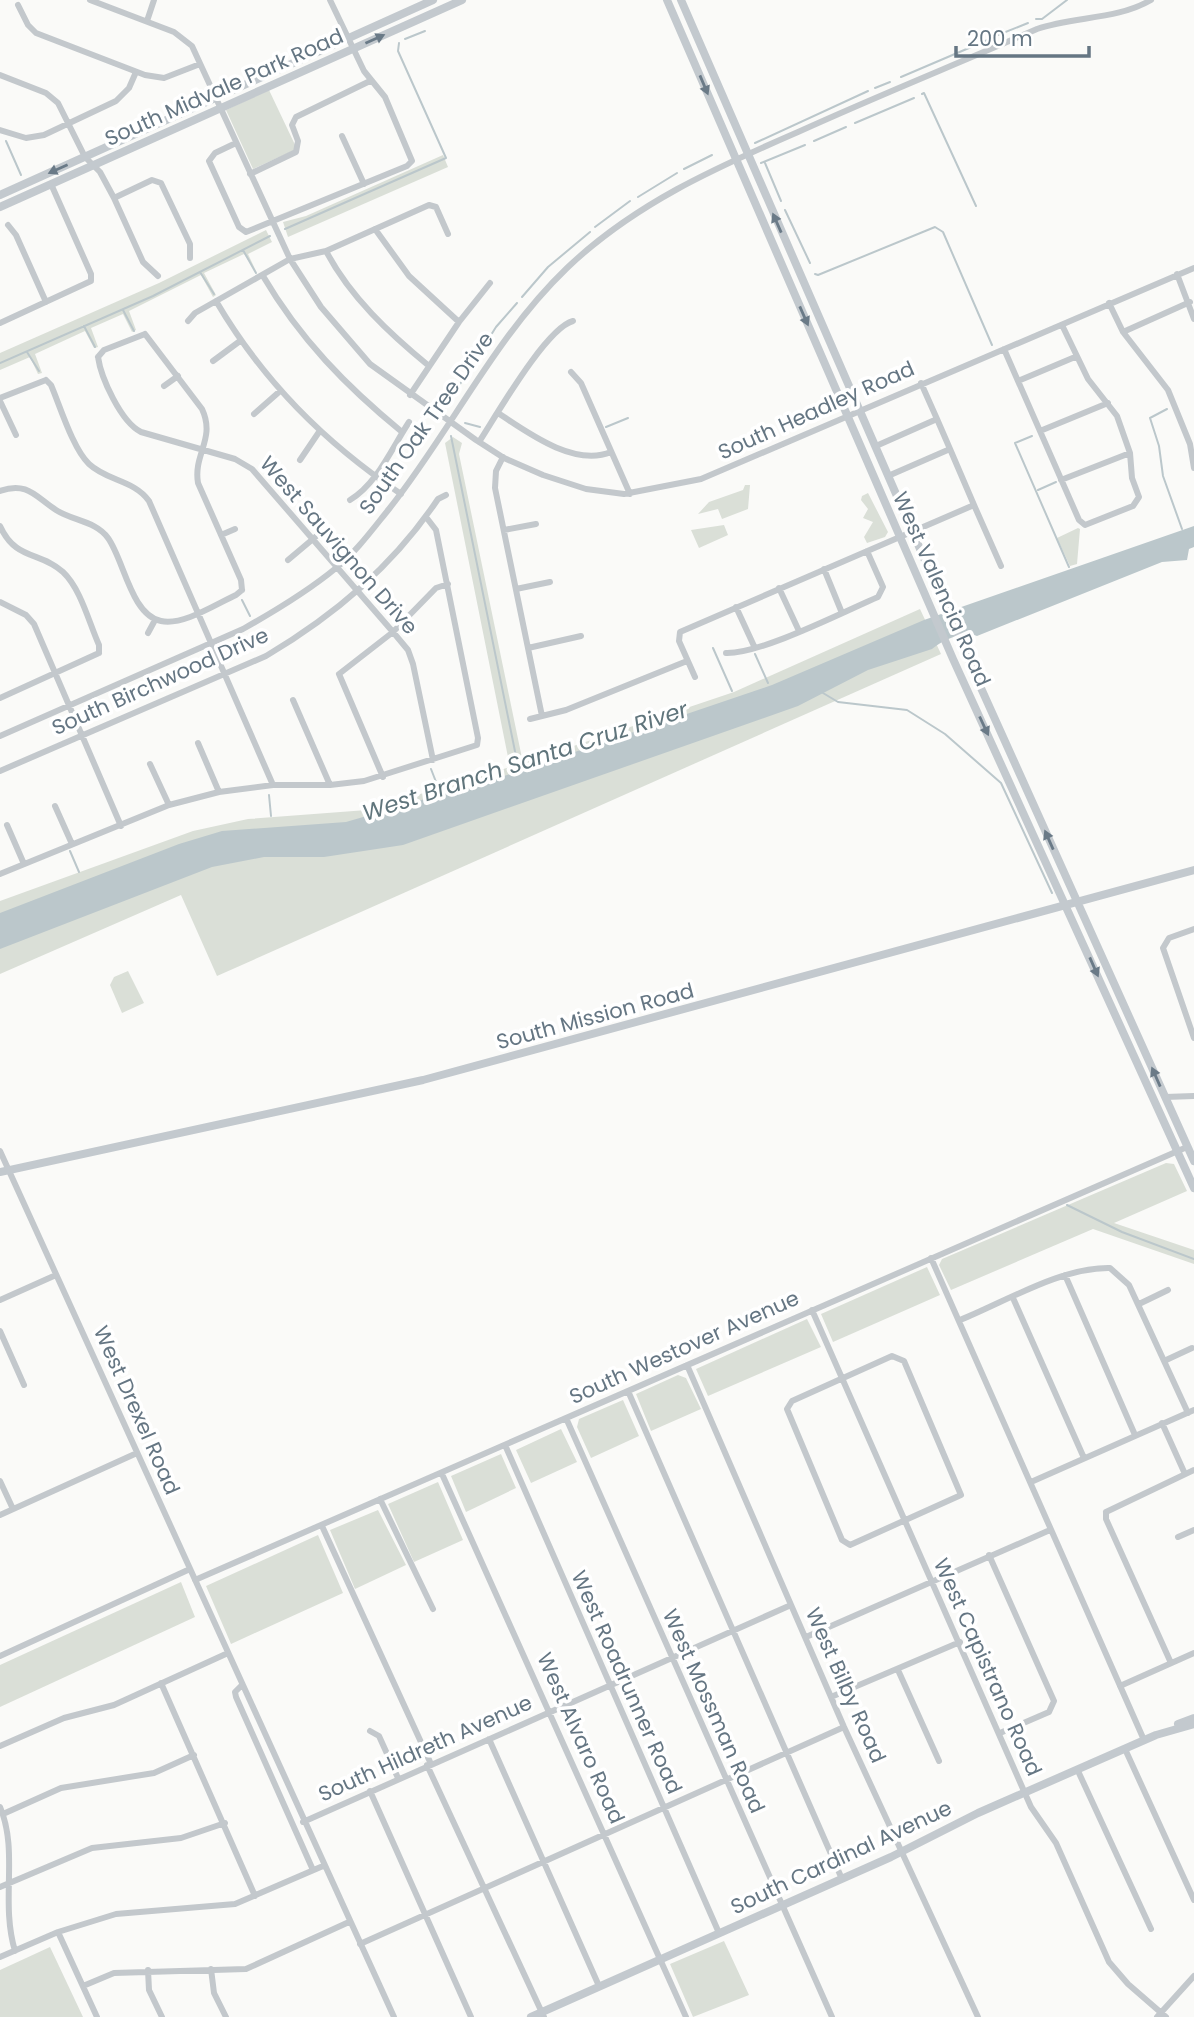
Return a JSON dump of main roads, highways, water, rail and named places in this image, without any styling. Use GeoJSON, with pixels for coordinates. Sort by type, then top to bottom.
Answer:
{"type":"FeatureCollection","features":[{"type":"Feature","properties":{"kind":"main road","name":"South Midvale Park Road"},"geometry":{"type":"LineString","coordinates":[[0,195],[219,108],[433,0]]}},
{"type":"Feature","properties":{"kind":"main road","name":"South Midvale Park Road"},"geometry":{"type":"LineString","coordinates":[[0,207],[51,184],[88,161],[215,98],[462,0]]}},
{"type":"Feature","properties":{"kind":"main road","name":"West Valencia Road"},"geometry":{"type":"LineString","coordinates":[[667,0],[934,615],[1194,1188]]}},
{"type":"Feature","properties":{"kind":"main road","name":"West Valencia Road"},"geometry":{"type":"LineString","coordinates":[[681,0],[946,610],[1194,1161]]}},
{"type":"Feature","properties":{"kind":"main road"},"geometry":{"type":"LineString","coordinates":[[686,45],[698,40]]}},
{"type":"Feature","properties":{"kind":"main road"},"geometry":{"type":"LineString","coordinates":[[786,275],[799,270]]}},
{"type":"Feature","properties":{"kind":"main road","name":"South Mission Road"},"geometry":{"type":"LineString","coordinates":[[4,1171],[423,1080],[1194,870]]}},
{"type":"Feature","properties":{"kind":"main road","name":"South Cardinal Avenue"},"geometry":{"type":"LineString","coordinates":[[1167,1732],[1194,1718]]}},
{"type":"Feature","properties":{"kind":"main road","name":"South Cardinal Avenue"},"geometry":{"type":"LineString","coordinates":[[531,2017],[543,2015],[599,1986],[842,1879],[1024,1793],[1144,1740],[1194,1724]]}},
{"type":"Feature","properties":{"kind":"waterway"},"geometry":{"type":"LineString","coordinates":[[1036,19],[1042,19],[1067,0]]}},
{"type":"Feature","properties":{"kind":"waterway"},"geometry":{"type":"LineString","coordinates":[[998,35],[1028,23]]}},
{"type":"Feature","properties":{"kind":"waterway"},"geometry":{"type":"LineString","coordinates":[[405,39],[425,31]]}},
{"type":"Feature","properties":{"kind":"waterway"},"geometry":{"type":"LineString","coordinates":[[901,77],[990,39]]}},
{"type":"Feature","properties":{"kind":"waterway"},"geometry":{"type":"LineString","coordinates":[[285,229],[446,158],[398,51],[399,43]]}},
{"type":"Feature","properties":{"kind":"waterway"},"geometry":{"type":"LineString","coordinates":[[875,88],[890,82]]}},
{"type":"Feature","properties":{"kind":"waterway"},"geometry":{"type":"LineString","coordinates":[[755,143],[868,91]]}},
{"type":"Feature","properties":{"kind":"waterway"},"geometry":{"type":"LineString","coordinates":[[922,94],[924,93],[976,206]]}},
{"type":"Feature","properties":{"kind":"waterway"},"geometry":{"type":"LineString","coordinates":[[855,123],[914,98]]}},
{"type":"Feature","properties":{"kind":"waterway"},"geometry":{"type":"LineString","coordinates":[[814,141],[846,127]]}},
{"type":"Feature","properties":{"kind":"waterway"},"geometry":{"type":"LineString","coordinates":[[6,141],[21,175]]}},
{"type":"Feature","properties":{"kind":"waterway"},"geometry":{"type":"LineString","coordinates":[[761,163],[805,145]]}},
{"type":"Feature","properties":{"kind":"waterway"},"geometry":{"type":"LineString","coordinates":[[684,169],[712,155]]}},
{"type":"Feature","properties":{"kind":"waterway"},"geometry":{"type":"LineString","coordinates":[[765,163],[781,201]]}},
{"type":"Feature","properties":{"kind":"waterway"},"geometry":{"type":"LineString","coordinates":[[638,197],[677,173]]}},
{"type":"Feature","properties":{"kind":"waterway"},"geometry":{"type":"LineString","coordinates":[[595,227],[630,201]]}},
{"type":"Feature","properties":{"kind":"waterway"},"geometry":{"type":"LineString","coordinates":[[785,210],[810,263]]}},
{"type":"Feature","properties":{"kind":"waterway"},"geometry":{"type":"LineString","coordinates":[[815,274],[935,227],[943,232],[992,345]]}},
{"type":"Feature","properties":{"kind":"waterway"},"geometry":{"type":"LineString","coordinates":[[522,297],[548,267],[590,232]]}},
{"type":"Feature","properties":{"kind":"waterway"},"geometry":{"type":"LineString","coordinates":[[0,363],[153,296],[270,236]]}},
{"type":"Feature","properties":{"kind":"waterway"},"geometry":{"type":"LineString","coordinates":[[243,250],[256,273]]}},
{"type":"Feature","properties":{"kind":"waterway"},"geometry":{"type":"LineString","coordinates":[[200,272],[214,294]]}},
{"type":"Feature","properties":{"kind":"waterway"},"geometry":{"type":"LineString","coordinates":[[445,408],[496,327],[517,303]]}},
{"type":"Feature","properties":{"kind":"waterway"},"geometry":{"type":"LineString","coordinates":[[123,310],[134,331]]}},
{"type":"Feature","properties":{"kind":"waterway"},"geometry":{"type":"LineString","coordinates":[[84,326],[95,347]]}},
{"type":"Feature","properties":{"kind":"waterway"},"geometry":{"type":"LineString","coordinates":[[27,352],[39,371]]}},
{"type":"Feature","properties":{"kind":"waterway"},"geometry":{"type":"LineString","coordinates":[[1167,409],[1150,418],[1159,446],[1163,476],[1182,529]]}},
{"type":"Feature","properties":{"kind":"waterway"},"geometry":{"type":"LineString","coordinates":[[606,427],[628,418]]}},
{"type":"Feature","properties":{"kind":"waterway"},"geometry":{"type":"LineString","coordinates":[[465,423],[480,427]]}},
{"type":"Feature","properties":{"kind":"waterway","name":"West Branch Santa Cruz River"},"geometry":{"type":"LineString","coordinates":[[451,436],[519,771]]}},
{"type":"Feature","properties":{"kind":"waterway"},"geometry":{"type":"LineString","coordinates":[[1032,436],[1015,443],[1069,567]]}},
{"type":"Feature","properties":{"kind":"waterway"},"geometry":{"type":"LineString","coordinates":[[1038,490],[1056,482]]}},
{"type":"Feature","properties":{"kind":"waterway"},"geometry":{"type":"LineString","coordinates":[[242,600],[250,616]]}},
{"type":"Feature","properties":{"kind":"waterway"},"geometry":{"type":"LineString","coordinates":[[713,648],[732,691]]}},
{"type":"Feature","properties":{"kind":"waterway"},"geometry":{"type":"LineString","coordinates":[[755,654],[768,683]]}},
{"type":"Feature","properties":{"kind":"waterway"},"geometry":{"type":"LineString","coordinates":[[823,693],[838,702],[907,710],[945,734],[1001,783],[1052,893]]}},
{"type":"Feature","properties":{"kind":"waterway","name":"West Branch Santa Cruz River"},"geometry":{"type":"LineString","coordinates":[[431,769],[438,787]]}},
{"type":"Feature","properties":{"kind":"waterway"},"geometry":{"type":"LineString","coordinates":[[269,795],[271,816]]}},
{"type":"Feature","properties":{"kind":"waterway"},"geometry":{"type":"LineString","coordinates":[[70,851],[79,872]]}},
{"type":"Feature","properties":{"kind":"waterway"},"geometry":{"type":"LineString","coordinates":[[1067,1205],[1122,1232],[1194,1259]]}}]}
